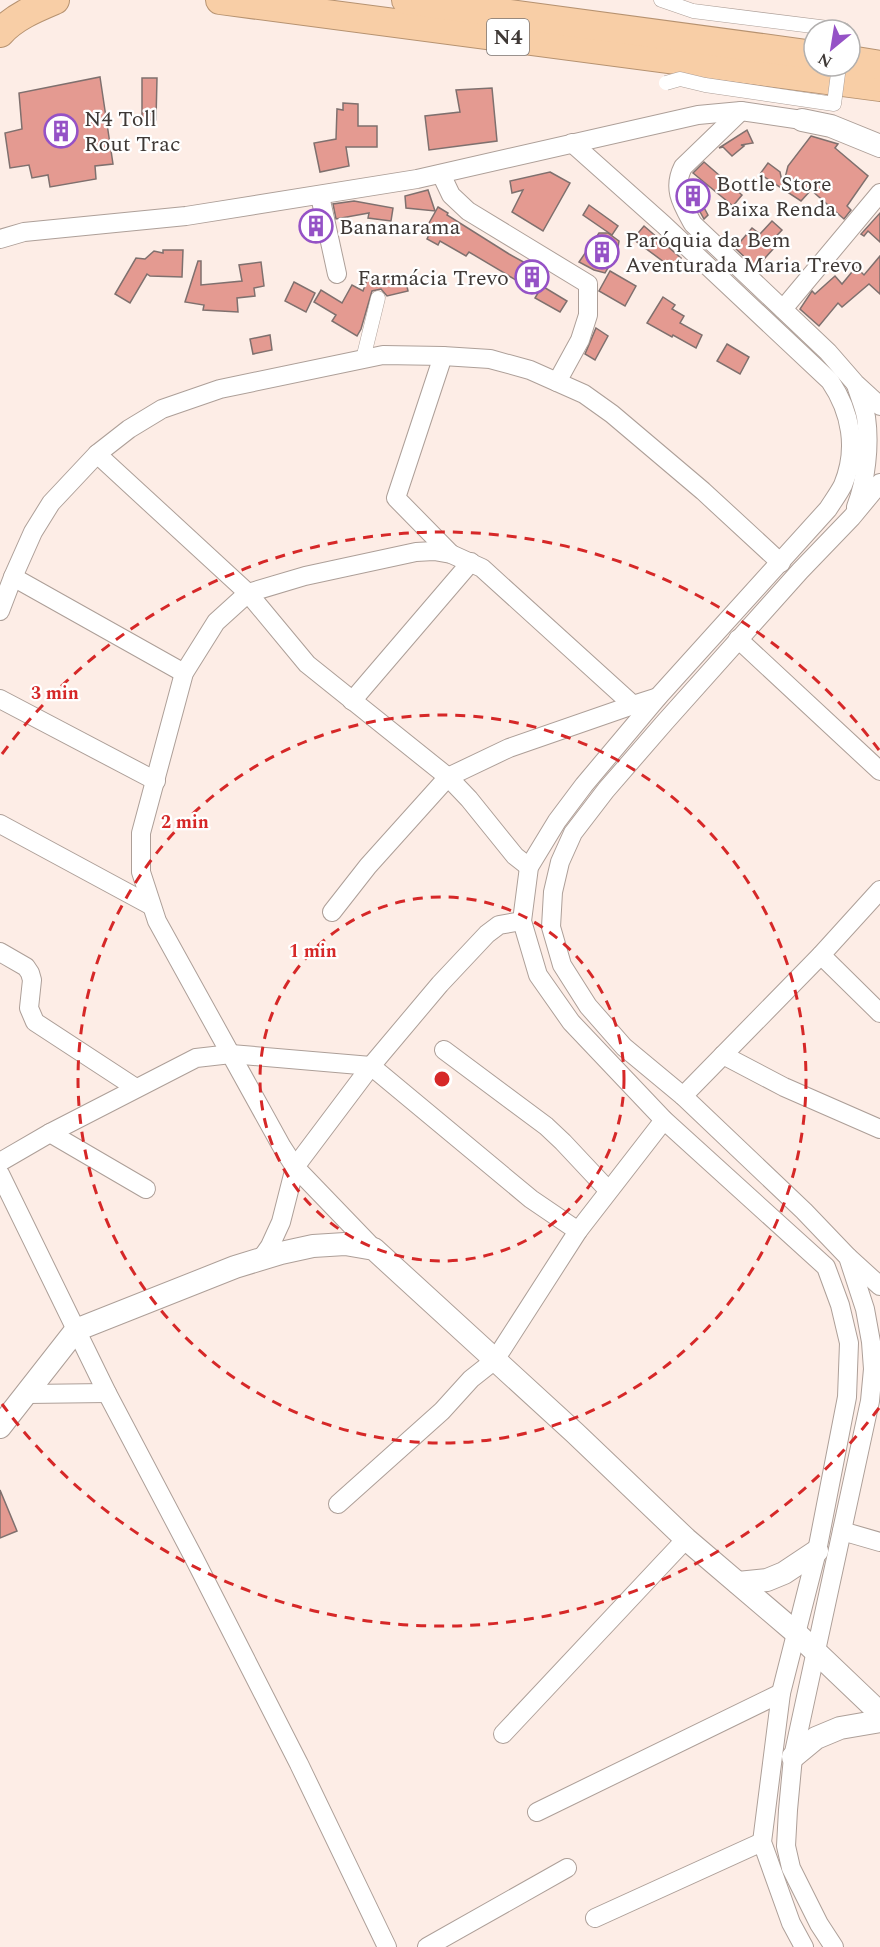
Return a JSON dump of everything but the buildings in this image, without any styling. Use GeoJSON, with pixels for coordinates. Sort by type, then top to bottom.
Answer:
{"type":"FeatureCollection","features":[{"type":"Feature","properties":{"kind":"highway"},"geometry":{"type":"LineString","coordinates":[[0,33],[28,12],[55,0]]}},
{"type":"Feature","properties":{"kind":"highway","name":"N4"},"geometry":{"type":"LineString","coordinates":[[220,0],[880,87]]}},
{"type":"Feature","properties":{"kind":"highway","name":"N4"},"geometry":{"type":"LineString","coordinates":[[406,0],[802,53]]}},
{"type":"Feature","properties":{"kind":"highway"},"geometry":{"type":"LineString","coordinates":[[862,62],[880,65]]}},
{"type":"Feature","properties":{"kind":"street"},"geometry":{"type":"LineString","coordinates":[[661,0],[693,11],[802,25]]}},
{"type":"Feature","properties":{"kind":"street"},"geometry":{"type":"LineString","coordinates":[[666,83],[680,79],[705,85],[834,104],[837,78]]}},
{"type":"Feature","properties":{"kind":"street"},"geometry":{"type":"LineString","coordinates":[[741,111],[683,167],[678,177],[677,187],[683,206],[693,224],[828,352],[855,383],[877,398]]}},
{"type":"Feature","properties":{"kind":"street"},"geometry":{"type":"LineString","coordinates":[[0,239],[24,232],[186,216],[320,196],[441,174],[698,115],[741,111],[802,120],[831,126],[880,146]]}},
{"type":"Feature","properties":{"kind":"street"},"geometry":{"type":"LineString","coordinates":[[572,143],[771,324],[830,381],[840,396],[847,414],[852,439],[843,485],[828,509],[658,697],[584,785],[557,821],[529,867],[522,921],[538,975],[571,1022],[664,1120],[826,1268],[840,1305],[849,1343],[847,1398],[817,1551],[781,1693],[762,1842],[791,1923],[804,1947]]}},
{"type":"Feature","properties":{"kind":"street"},"geometry":{"type":"LineString","coordinates":[[441,174],[451,195],[468,211],[588,284],[588,315],[580,340],[557,382]]}},
{"type":"Feature","properties":{"kind":"street"},"geometry":{"type":"LineString","coordinates":[[783,309],[880,193]]}},
{"type":"Feature","properties":{"kind":"street"},"geometry":{"type":"LineString","coordinates":[[320,196],[337,274]]}},
{"type":"Feature","properties":{"kind":"street"},"geometry":{"type":"LineString","coordinates":[[0,224],[24,232]]}},
{"type":"Feature","properties":{"kind":"street"},"geometry":{"type":"LineString","coordinates":[[363,359],[378,298]]}},
{"type":"Feature","properties":{"kind":"street"},"geometry":{"type":"LineString","coordinates":[[0,611],[33,532],[51,503],[97,454],[129,429],[162,410],[220,389],[383,355],[490,359],[530,370],[584,394],[612,414],[703,491],[781,563]]}},
{"type":"Feature","properties":{"kind":"street"},"geometry":{"type":"LineString","coordinates":[[443,356],[396,498],[451,554]]}},
{"type":"Feature","properties":{"kind":"street"},"geometry":{"type":"LineString","coordinates":[[852,517],[863,489],[866,450],[866,417],[855,383]]}},
{"type":"Feature","properties":{"kind":"street"},"geometry":{"type":"LineString","coordinates":[[97,454],[248,593],[307,664],[448,777],[515,856],[529,867]]}},
{"type":"Feature","properties":{"kind":"street"},"geometry":{"type":"LineString","coordinates":[[880,483],[852,517],[738,639],[606,790],[573,833],[560,862],[553,892],[551,927],[562,965],[588,1006],[624,1047],[683,1096],[880,1286]]}},
{"type":"Feature","properties":{"kind":"street"},"geometry":{"type":"LineString","coordinates":[[633,705],[482,568],[451,554],[434,551],[416,552],[305,576],[248,593],[216,622],[184,673],[141,833],[141,872],[157,921],[295,1167],[374,1250],[575,1433],[686,1539],[795,1632],[880,1713]]}},
{"type":"Feature","properties":{"kind":"street"},"geometry":{"type":"LineString","coordinates":[[352,701],[471,562]]}},
{"type":"Feature","properties":{"kind":"street"},"geometry":{"type":"LineString","coordinates":[[13,577],[184,673]]}},
{"type":"Feature","properties":{"kind":"street"},"geometry":{"type":"LineString","coordinates":[[738,639],[880,771]]}},
{"type":"Feature","properties":{"kind":"street"},"geometry":{"type":"LineString","coordinates":[[332,912],[368,866],[448,777],[508,748],[658,697]]}},
{"type":"Feature","properties":{"kind":"street"},"geometry":{"type":"LineString","coordinates":[[0,699],[156,781]]}},
{"type":"Feature","properties":{"kind":"street"},"geometry":{"type":"LineString","coordinates":[[0,824],[150,905]]}},
{"type":"Feature","properties":{"kind":"street"},"geometry":{"type":"LineString","coordinates":[[683,1096],[880,890]]}},
{"type":"Feature","properties":{"kind":"street"},"geometry":{"type":"LineString","coordinates":[[261,1259],[281,1222],[295,1167],[371,1066],[440,984],[487,934],[499,925],[522,921]]}},
{"type":"Feature","properties":{"kind":"street"},"geometry":{"type":"LineString","coordinates":[[0,952],[26,967],[30,973],[32,980],[29,1008],[35,1022],[136,1088]]}},
{"type":"Feature","properties":{"kind":"street"},"geometry":{"type":"LineString","coordinates":[[820,955],[880,1012]]}},
{"type":"Feature","properties":{"kind":"street"},"geometry":{"type":"LineString","coordinates":[[196,1058],[214,1024]]}},
{"type":"Feature","properties":{"kind":"street"},"geometry":{"type":"LineString","coordinates":[[444,1050],[546,1126],[608,1190]]}},
{"type":"Feature","properties":{"kind":"street"},"geometry":{"type":"LineString","coordinates":[[0,1162],[50,1133],[196,1058],[231,1054],[371,1066],[531,1199],[578,1231]]}},
{"type":"Feature","properties":{"kind":"street"},"geometry":{"type":"LineString","coordinates":[[723,1055],[784,1087],[880,1129]]}},
{"type":"Feature","properties":{"kind":"street"},"geometry":{"type":"LineString","coordinates":[[338,1504],[442,1411],[471,1379],[495,1360],[578,1231],[664,1120]]}},
{"type":"Feature","properties":{"kind":"street"},"geometry":{"type":"LineString","coordinates":[[50,1133],[146,1189]]}},
{"type":"Feature","properties":{"kind":"street"},"geometry":{"type":"LineString","coordinates":[[0,1174],[107,1393],[299,1764],[387,1947]]}},
{"type":"Feature","properties":{"kind":"street"},"geometry":{"type":"LineString","coordinates":[[0,1427],[76,1330],[235,1267],[261,1259],[313,1246],[345,1244],[374,1250]]}},
{"type":"Feature","properties":{"kind":"street"},"geometry":{"type":"LineString","coordinates":[[834,1947],[800,1887],[791,1868],[786,1846],[793,1757],[877,1365],[865,1309],[848,1257]]}},
{"type":"Feature","properties":{"kind":"street"},"geometry":{"type":"LineString","coordinates":[[27,1394],[107,1393]]}},
{"type":"Feature","properties":{"kind":"street"},"geometry":{"type":"LineString","coordinates":[[842,1531],[880,1542]]}},
{"type":"Feature","properties":{"kind":"street"},"geometry":{"type":"LineString","coordinates":[[503,1734],[686,1539]]}},
{"type":"Feature","properties":{"kind":"street"},"geometry":{"type":"LineString","coordinates":[[738,1583],[767,1580],[784,1573],[817,1551]]}},
{"type":"Feature","properties":{"kind":"street"},"geometry":{"type":"LineString","coordinates":[[537,1812],[781,1693]]}},
{"type":"Feature","properties":{"kind":"street"},"geometry":{"type":"LineString","coordinates":[[793,1757],[816,1738],[840,1728],[880,1721]]}},
{"type":"Feature","properties":{"kind":"street"},"geometry":{"type":"LineString","coordinates":[[595,1918],[762,1842]]}},
{"type":"Feature","properties":{"kind":"street"},"geometry":{"type":"LineString","coordinates":[[427,1947],[567,1868]]}},
{"type":"Feature","properties":{"kind":"place","name":"N4 Toll Rout Trac"},"geometry":{"type":"Point","coordinates":[61,131]}},
{"type":"Feature","properties":{"kind":"place","name":"Bottle Store Baixa Renda"},"geometry":{"type":"Point","coordinates":[693,196]}},
{"type":"Feature","properties":{"kind":"place","name":"Bananarama"},"geometry":{"type":"Point","coordinates":[316,226]}},
{"type":"Feature","properties":{"kind":"place","name":"Paróquia da Bem Aventurada Maria Trevo"},"geometry":{"type":"Point","coordinates":[602,252]}},
{"type":"Feature","properties":{"kind":"place","name":"Farmácia Trevo"},"geometry":{"type":"Point","coordinates":[532,277]}}]}
